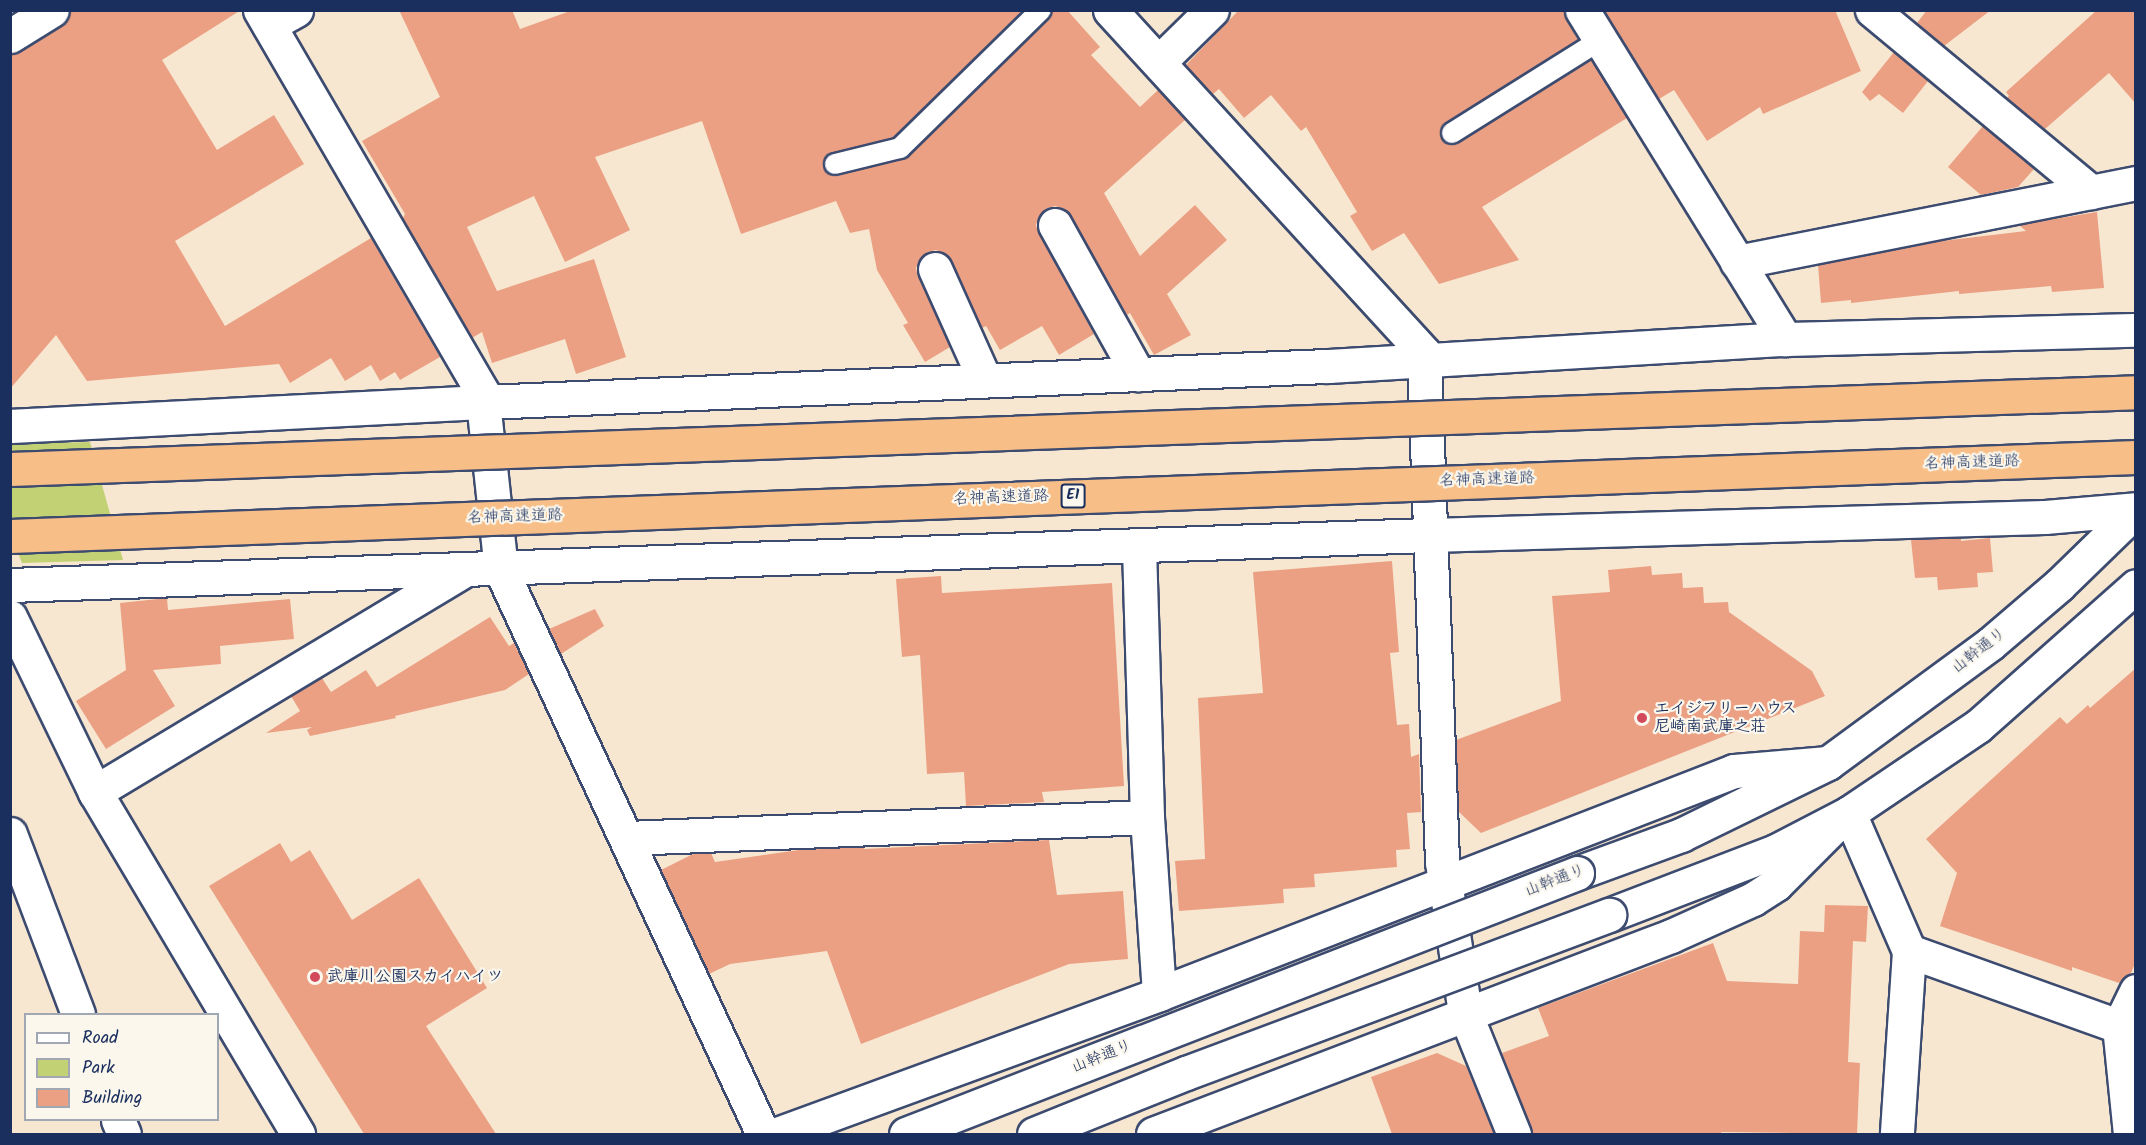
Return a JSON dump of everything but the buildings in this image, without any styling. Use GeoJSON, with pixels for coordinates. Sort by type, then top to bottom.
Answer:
{"type":"FeatureCollection","features":[{"type":"Feature","properties":{"kind":"highway"},"geometry":{"type":"LineString","coordinates":[[10,470],[2136,392]]}},
{"type":"Feature","properties":{"kind":"highway","name":"名神高速道路"},"geometry":{"type":"LineString","coordinates":[[10,536],[2136,457]]}},
{"type":"Feature","properties":{"kind":"street"},"geometry":{"type":"LineString","coordinates":[[10,36],[52,10]]}},
{"type":"Feature","properties":{"kind":"street"},"geometry":{"type":"LineString","coordinates":[[1110,10],[1424,353],[1442,862],[1465,1013],[1514,1134]]}},
{"type":"Feature","properties":{"kind":"street"},"geometry":{"type":"LineString","coordinates":[[1159,62],[1212,10]]}},
{"type":"Feature","properties":{"kind":"street"},"geometry":{"type":"LineString","coordinates":[[1582,10],[1785,339]]}},
{"type":"Feature","properties":{"kind":"street"},"geometry":{"type":"LineString","coordinates":[[1872,10],[2091,192]]}},
{"type":"Feature","properties":{"kind":"street"},"geometry":{"type":"LineString","coordinates":[[275,15],[483,392],[501,570],[763,1134]]}},
{"type":"Feature","properties":{"kind":"street"},"geometry":{"type":"LineString","coordinates":[[1737,261],[2136,183]]}},
{"type":"Feature","properties":{"kind":"street"},"geometry":{"type":"LineString","coordinates":[[1055,225],[1138,374]]}},
{"type":"Feature","properties":{"kind":"street"},"geometry":{"type":"LineString","coordinates":[[935,269],[985,380]]}},
{"type":"Feature","properties":{"kind":"street"},"geometry":{"type":"LineString","coordinates":[[10,426],[484,402],[1424,361],[1785,339],[2136,330]]}},
{"type":"Feature","properties":{"kind":"street"},"geometry":{"type":"LineString","coordinates":[[10,585],[501,570],[1430,535],[2033,518],[2136,510]]}},
{"type":"Feature","properties":{"kind":"street","name":"山幹通り"},"geometry":{"type":"LineString","coordinates":[[906,1134],[1577,873],[1681,835],[1828,763],[1990,644],[2059,585],[2136,510]]}},
{"type":"Feature","properties":{"kind":"street"},"geometry":{"type":"LineString","coordinates":[[1139,547],[1147,817],[1159,994]]}},
{"type":"Feature","properties":{"kind":"street"},"geometry":{"type":"LineString","coordinates":[[95,792],[463,571]]}},
{"type":"Feature","properties":{"kind":"street"},"geometry":{"type":"LineString","coordinates":[[1034,1134],[1186,1073],[1776,851],[1847,815],[1978,726],[2136,586]]}},
{"type":"Feature","properties":{"kind":"street"},"geometry":{"type":"LineString","coordinates":[[10,617],[95,792],[298,1134]]}},
{"type":"Feature","properties":{"kind":"street"},"geometry":{"type":"LineString","coordinates":[[777,1134],[1159,994],[1734,771],[1828,763]]}},
{"type":"Feature","properties":{"kind":"street"},"geometry":{"type":"LineString","coordinates":[[1847,815],[1909,951],[1898,1134]]}},
{"type":"Feature","properties":{"kind":"street"},"geometry":{"type":"LineString","coordinates":[[1153,1134],[1671,936],[1753,899],[1776,884],[1847,815]]}},
{"type":"Feature","properties":{"kind":"street"},"geometry":{"type":"LineString","coordinates":[[627,838],[1147,817]]}},
{"type":"Feature","properties":{"kind":"street"},"geometry":{"type":"LineString","coordinates":[[10,834],[78,1013]]}},
{"type":"Feature","properties":{"kind":"street"},"geometry":{"type":"LineString","coordinates":[[1909,951],[2127,1027]]}},
{"type":"Feature","properties":{"kind":"street"},"geometry":{"type":"LineString","coordinates":[[2130,1134],[2127,1027],[2136,991]]}},
{"type":"Feature","properties":{"kind":"lane"},"geometry":{"type":"LineString","coordinates":[[835,164],[900,148],[1041,10]]}},
{"type":"Feature","properties":{"kind":"lane"},"geometry":{"type":"LineString","coordinates":[[1452,133],[1600,40]]}},
{"type":"Feature","properties":{"kind":"green space"},"geometry":{"type":"Polygon","coordinates":[[[90,442],[123,560],[22,563],[11,535],[10,444],[90,442]]]}},
{"type":"Feature","properties":{"kind":"place","name":"エイジフリーハウス 尼崎南武庫之荘"},"geometry":{"type":"Point","coordinates":[1642,718]}},
{"type":"Feature","properties":{"kind":"place","name":"武庫川公園スカイハイツ"},"geometry":{"type":"Point","coordinates":[315,977]}}]}
